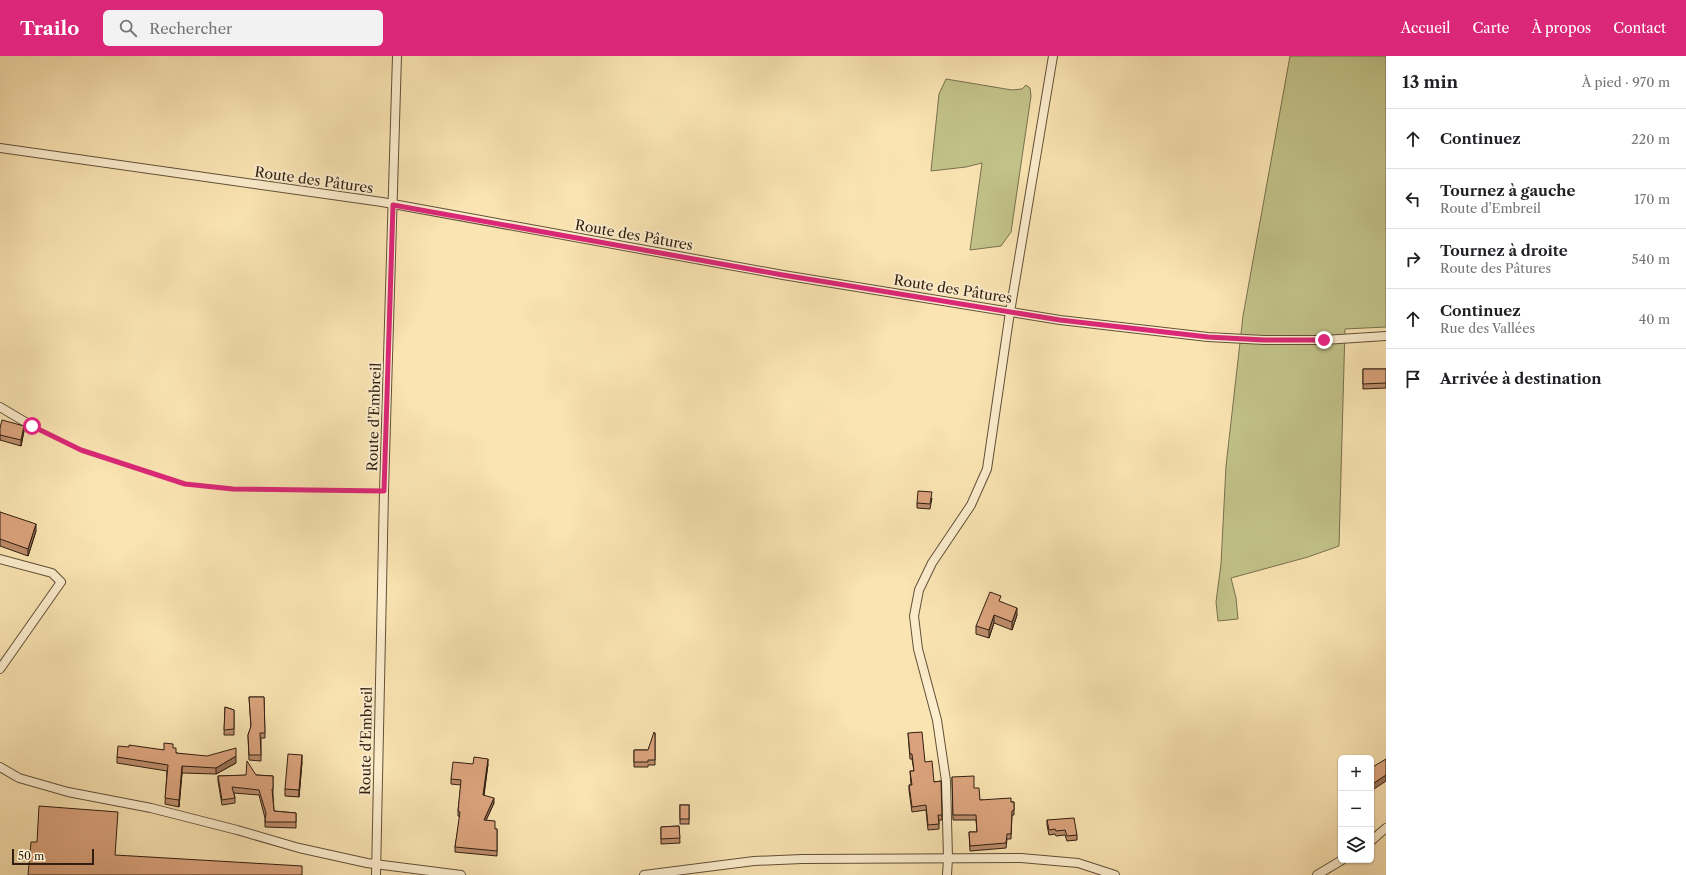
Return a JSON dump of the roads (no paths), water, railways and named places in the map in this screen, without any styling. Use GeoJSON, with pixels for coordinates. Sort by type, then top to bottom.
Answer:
{"type":"FeatureCollection","features":[{"type":"Feature","properties":{"kind":"street","name":"Route d'Embreil"},"geometry":{"type":"LineString","coordinates":[[376,875],[384,491],[397,56]]}},
{"type":"Feature","properties":{"kind":"street"},"geometry":{"type":"LineString","coordinates":[[947,875],[946,781],[938,727],[918,649],[914,616],[919,590],[932,564],[971,505],[987,469],[1010,312],[1053,56]]}},
{"type":"Feature","properties":{"kind":"street","name":"Route des Pâtures"},"geometry":{"type":"LineString","coordinates":[[0,148],[393,205],[783,275],[1060,320],[1208,337],[1264,340],[1324,340],[1386,336]]}},
{"type":"Feature","properties":{"kind":"street"},"geometry":{"type":"LineString","coordinates":[[0,407],[32,426]]}},
{"type":"Feature","properties":{"kind":"street"},"geometry":{"type":"LineString","coordinates":[[0,559],[52,573],[62,582],[0,668]]}},
{"type":"Feature","properties":{"kind":"street"},"geometry":{"type":"LineString","coordinates":[[0,767],[18,778],[68,792],[152,808],[299,848],[367,863],[461,875]]}},
{"type":"Feature","properties":{"kind":"street"},"geometry":{"type":"LineString","coordinates":[[1374,838],[1386,828]]}},
{"type":"Feature","properties":{"kind":"street"},"geometry":{"type":"LineString","coordinates":[[644,875],[754,861],[802,859],[948,858],[1021,858],[1078,863],[1115,875]]}},
{"type":"Feature","properties":{"kind":"street"},"geometry":{"type":"LineString","coordinates":[[1317,875],[1338,862]]}}]}
